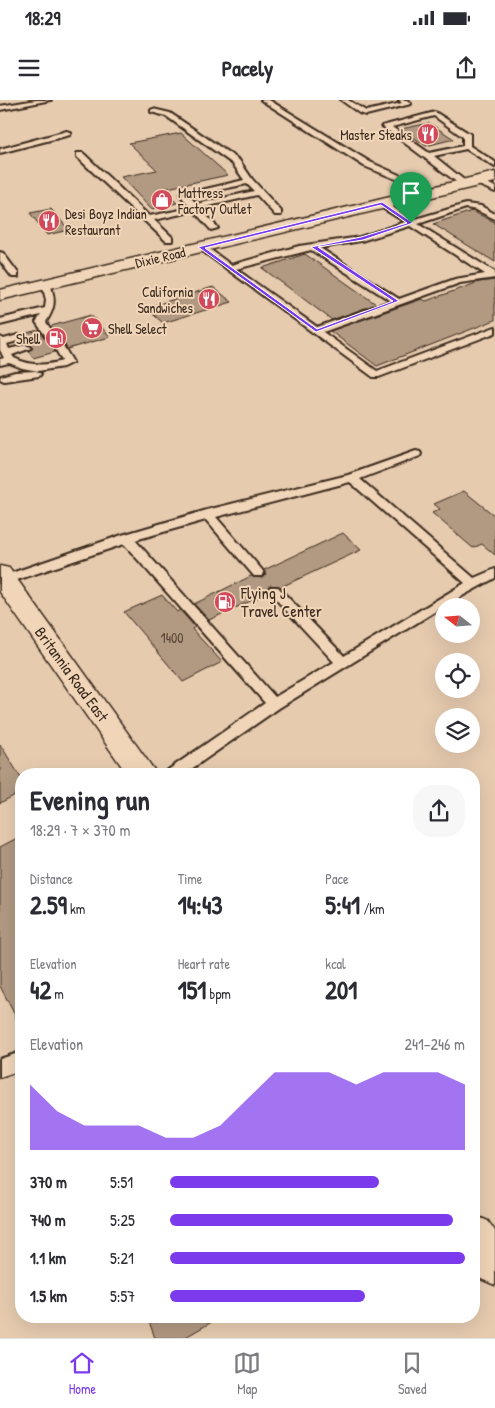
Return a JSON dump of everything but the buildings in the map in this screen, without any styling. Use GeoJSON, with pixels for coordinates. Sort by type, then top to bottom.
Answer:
{"type":"FeatureCollection","features":[{"type":"Feature","properties":{"kind":"main road","name":"Dixie Road"},"geometry":{"type":"LineString","coordinates":[[8,277],[448,173],[494,167]]}},
{"type":"Feature","properties":{"kind":"main road","name":"Dixie Road"},"geometry":{"type":"LineString","coordinates":[[0,295],[471,182],[494,167]]}},
{"type":"Feature","properties":{"kind":"main road","name":"Britannia Road East"},"geometry":{"type":"LineString","coordinates":[[2,577],[139,768]]}},
{"type":"Feature","properties":{"kind":"main road"},"geometry":{"type":"LineString","coordinates":[[480,1244],[495,1265]]}},
{"type":"Feature","properties":{"kind":"lane"},"geometry":{"type":"LineString","coordinates":[[0,108],[48,100]]}},
{"type":"Feature","properties":{"kind":"lane"},"geometry":{"type":"LineString","coordinates":[[264,100],[367,164],[411,182]]}},
{"type":"Feature","properties":{"kind":"lane"},"geometry":{"type":"LineString","coordinates":[[344,100],[361,112],[366,113],[408,104],[402,100]]}},
{"type":"Feature","properties":{"kind":"lane"},"geometry":{"type":"LineString","coordinates":[[153,111],[168,114],[236,162],[278,213]]}},
{"type":"Feature","properties":{"kind":"lane"},"geometry":{"type":"LineString","coordinates":[[494,167],[467,147],[465,143],[467,136],[436,114],[386,126],[428,155],[448,173],[495,190]]}},
{"type":"Feature","properties":{"kind":"lane"},"geometry":{"type":"LineString","coordinates":[[0,151],[67,134]]}},
{"type":"Feature","properties":{"kind":"lane"},"geometry":{"type":"LineString","coordinates":[[428,155],[467,147]]}},
{"type":"Feature","properties":{"kind":"lane"},"geometry":{"type":"LineString","coordinates":[[80,155],[169,239]]}},
{"type":"Feature","properties":{"kind":"lane"},"geometry":{"type":"LineString","coordinates":[[214,228],[184,195],[250,181]]}},
{"type":"Feature","properties":{"kind":"lane"},"geometry":{"type":"LineString","coordinates":[[195,207],[259,192]]}},
{"type":"Feature","properties":{"kind":"lane"},"geometry":{"type":"LineString","coordinates":[[382,204],[494,275]]}},
{"type":"Feature","properties":{"kind":"lane"},"geometry":{"type":"LineString","coordinates":[[229,268],[313,247],[361,239],[466,206],[478,208],[495,217]]}},
{"type":"Feature","properties":{"kind":"lane"},"geometry":{"type":"LineString","coordinates":[[147,220],[183,211]]}},
{"type":"Feature","properties":{"kind":"lane"},"geometry":{"type":"LineString","coordinates":[[201,247],[376,375],[495,330]]}},
{"type":"Feature","properties":{"kind":"lane"},"geometry":{"type":"LineString","coordinates":[[313,247],[397,301]]}},
{"type":"Feature","properties":{"kind":"lane"},"geometry":{"type":"LineString","coordinates":[[0,255],[8,277]]}},
{"type":"Feature","properties":{"kind":"lane"},"geometry":{"type":"LineString","coordinates":[[316,331],[458,281],[494,275]]}},
{"type":"Feature","properties":{"kind":"lane"},"geometry":{"type":"LineString","coordinates":[[28,326],[41,322],[49,310],[52,300],[46,284]]}},
{"type":"Feature","properties":{"kind":"lane"},"geometry":{"type":"LineString","coordinates":[[0,322],[49,310]]}},
{"type":"Feature","properties":{"kind":"lane"},"geometry":{"type":"LineString","coordinates":[[35,334],[48,334],[41,322]]}},
{"type":"Feature","properties":{"kind":"lane"},"geometry":{"type":"LineString","coordinates":[[15,334],[0,338],[9,360],[36,369],[61,355]]}},
{"type":"Feature","properties":{"kind":"lane"},"geometry":{"type":"LineString","coordinates":[[9,360],[26,348]]}},
{"type":"Feature","properties":{"kind":"lane"},"geometry":{"type":"LineString","coordinates":[[52,357],[61,355]]}},
{"type":"Feature","properties":{"kind":"lane"},"geometry":{"type":"LineString","coordinates":[[4,378],[15,375],[50,372],[58,369],[61,355]]}},
{"type":"Feature","properties":{"kind":"lane"},"geometry":{"type":"LineString","coordinates":[[9,360],[35,360]]}},
{"type":"Feature","properties":{"kind":"lane"},"geometry":{"type":"LineString","coordinates":[[2,577],[207,514],[352,478],[416,454]]}},
{"type":"Feature","properties":{"kind":"lane"},"geometry":{"type":"LineString","coordinates":[[352,478],[473,584]]}},
{"type":"Feature","properties":{"kind":"lane"},"geometry":{"type":"LineString","coordinates":[[207,514],[258,573]]}},
{"type":"Feature","properties":{"kind":"lane"},"geometry":{"type":"LineString","coordinates":[[126,538],[274,704]]}},
{"type":"Feature","properties":{"kind":"lane"},"geometry":{"type":"LineString","coordinates":[[182,768],[274,704],[473,584],[495,574]]}},
{"type":"Feature","properties":{"kind":"lane"},"geometry":{"type":"LineString","coordinates":[[274,590],[343,663]]}},
{"type":"Feature","properties":{"kind":"lane"},"geometry":{"type":"LineString","coordinates":[[0,1068],[15,1063]]}},
{"type":"Feature","properties":{"kind":"place","name":"Master Steaks"},"geometry":{"type":"Point","coordinates":[428,134]}},
{"type":"Feature","properties":{"kind":"place","name":"Mattress Factory Outlet"},"geometry":{"type":"Point","coordinates":[162,200]}},
{"type":"Feature","properties":{"kind":"place","name":"Desi Boyz Indian Restaurant"},"geometry":{"type":"Point","coordinates":[49,221]}},
{"type":"Feature","properties":{"kind":"place","name":"California Sandwiches"},"geometry":{"type":"Point","coordinates":[209,299]}},
{"type":"Feature","properties":{"kind":"place","name":"Shell Select"},"geometry":{"type":"Point","coordinates":[92,328]}},
{"type":"Feature","properties":{"kind":"place","name":"Shell"},"geometry":{"type":"Point","coordinates":[56,338]}},
{"type":"Feature","properties":{"kind":"place","name":"Flying J Travel Center"},"geometry":{"type":"Point","coordinates":[225,602]}},
{"type":"Feature","properties":{"kind":"route"},"geometry":{"type":"LineString","coordinates":[[382,204],[411,223],[361,239],[313,247],[397,301],[316,331],[201,247],[382,204]]}}]}
